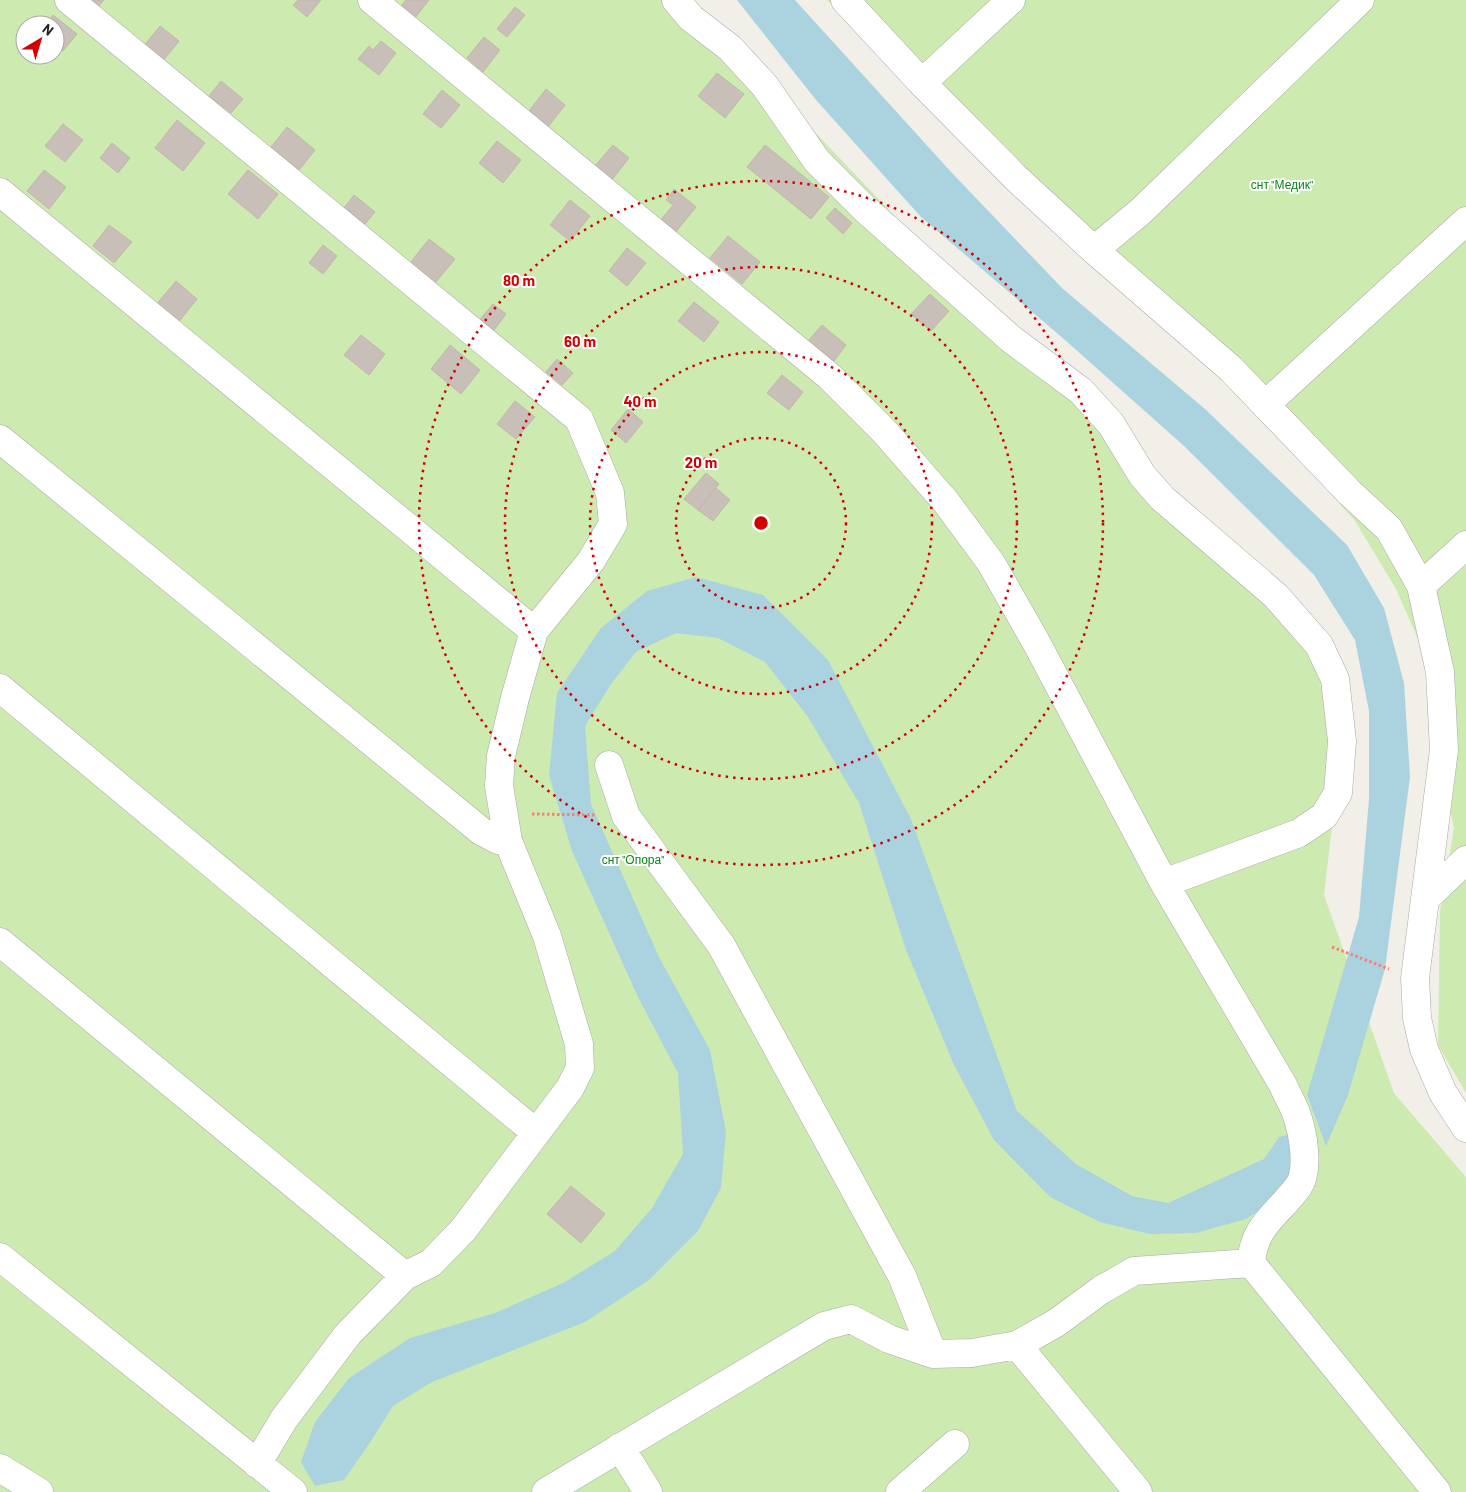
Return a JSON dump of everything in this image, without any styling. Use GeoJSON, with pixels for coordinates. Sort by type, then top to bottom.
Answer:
{"type":"FeatureCollection","features":[{"type":"Feature","properties":{"kind":"street"},"geometry":{"type":"LineString","coordinates":[[69,0],[579,419],[610,493],[613,524],[591,561],[534,630],[514,698],[501,756],[499,786],[508,841],[547,936],[579,1044],[580,1068],[570,1088],[463,1230],[431,1263],[405,1276],[348,1334],[284,1419],[257,1464]]}},
{"type":"Feature","properties":{"kind":"street"},"geometry":{"type":"LineString","coordinates":[[372,0],[830,376],[884,431],[946,502],[991,563],[1036,642],[1164,883],[1283,1086],[1296,1114],[1303,1141],[1305,1165],[1299,1186],[1258,1234],[1252,1250],[1251,1264],[1437,1492]]}},
{"type":"Feature","properties":{"kind":"street"},"geometry":{"type":"LineString","coordinates":[[676,0],[691,18],[730,48],[765,86],[817,161],[858,202],[1011,339],[1081,391],[1111,424],[1142,476],[1162,498],[1276,596],[1319,645],[1335,679],[1342,741],[1338,793],[1324,816],[1299,833],[1164,883]]}},
{"type":"Feature","properties":{"kind":"street"},"geometry":{"type":"LineString","coordinates":[[845,0],[922,83],[1017,179],[1094,250],[1231,369],[1350,493],[1389,529],[1421,586],[1440,672],[1444,750],[1427,897],[1415,978],[1417,1018],[1424,1049],[1439,1084],[1466,1128]]}},
{"type":"Feature","properties":{"kind":"street"},"geometry":{"type":"LineString","coordinates":[[922,83],[1010,0]]}},
{"type":"Feature","properties":{"kind":"street"},"geometry":{"type":"LineString","coordinates":[[1094,250],[1140,212],[1360,0]]}},
{"type":"Feature","properties":{"kind":"street"},"geometry":{"type":"LineString","coordinates":[[0,192],[534,630]]}},
{"type":"Feature","properties":{"kind":"street"},"geometry":{"type":"LineString","coordinates":[[1265,405],[1466,220]]}},
{"type":"Feature","properties":{"kind":"street"},"geometry":{"type":"LineString","coordinates":[[0,439],[481,831],[498,840],[508,841]]}},
{"type":"Feature","properties":{"kind":"street"},"geometry":{"type":"LineString","coordinates":[[1421,586],[1466,544]]}},
{"type":"Feature","properties":{"kind":"street"},"geometry":{"type":"LineString","coordinates":[[0,688],[535,1132]]}},
{"type":"Feature","properties":{"kind":"street"},"geometry":{"type":"LineString","coordinates":[[609,765],[626,816],[721,945],[902,1276],[933,1354]]}},
{"type":"Feature","properties":{"kind":"street"},"geometry":{"type":"LineString","coordinates":[[1427,897],[1466,860]]}},
{"type":"Feature","properties":{"kind":"street"},"geometry":{"type":"LineString","coordinates":[[0,942],[405,1276]]}},
{"type":"Feature","properties":{"kind":"street"},"geometry":{"type":"LineString","coordinates":[[0,1258],[257,1464],[284,1489]]}},
{"type":"Feature","properties":{"kind":"street"},"geometry":{"type":"LineString","coordinates":[[546,1492],[824,1326],[851,1319],[889,1339],[933,1354],[972,1353],[1017,1345],[1056,1323],[1100,1290],[1134,1271],[1251,1264]]}},
{"type":"Feature","properties":{"kind":"street"},"geometry":{"type":"LineString","coordinates":[[1017,1345],[1138,1492]]}},
{"type":"Feature","properties":{"kind":"street"},"geometry":{"type":"LineString","coordinates":[[900,1492],[955,1444]]}},
{"type":"Feature","properties":{"kind":"street"},"geometry":{"type":"LineString","coordinates":[[620,1447],[648,1492]]}},
{"type":"Feature","properties":{"kind":"street"},"geometry":{"type":"LineString","coordinates":[[0,1468],[39,1492]]}},
{"type":"Feature","properties":{"kind":"path"},"geometry":{"type":"LineString","coordinates":[[524,814],[602,815]]}},
{"type":"Feature","properties":{"kind":"path"},"geometry":{"type":"LineString","coordinates":[[1332,947],[1389,969]]}},
{"type":"Feature","properties":{"kind":"green space","name":"снт \"Опора\""},"geometry":{"type":"Polygon","coordinates":[[[0,0],[680,0],[768,83],[1142,475],[1326,662],[1342,741],[1324,895],[1394,1093],[1466,1177],[1466,1492],[0,1492],[0,0]]]}},
{"type":"Feature","properties":{"kind":"green space","name":"снт \"Медик\""},"geometry":{"type":"Polygon","coordinates":[[[827,0],[1466,0],[1466,1093],[1438,1045],[1440,912],[1454,828],[1434,736],[1425,655],[1396,589],[1355,521],[1255,407],[919,94],[827,0]]]}},
{"type":"Feature","properties":{"kind":"water"},"geometry":{"type":"Polygon","coordinates":[[[737,0],[795,0],[952,173],[1062,288],[1205,409],[1347,545],[1384,608],[1404,683],[1410,777],[1385,969],[1348,1095],[1326,1146],[1307,1095],[1359,917],[1369,799],[1369,711],[1355,640],[1314,575],[1184,446],[1065,340],[921,217],[816,100],[737,0]]]}},
{"type":"Feature","properties":{"kind":"water"},"geometry":{"type":"Polygon","coordinates":[[[696,577],[763,595],[828,660],[911,819],[1017,1111],[1076,1164],[1132,1196],[1168,1203],[1264,1159],[1279,1137],[1288,1135],[1295,1144],[1296,1165],[1277,1200],[1246,1219],[1196,1233],[1150,1234],[1100,1222],[1050,1197],[994,1140],[954,1065],[906,950],[859,803],[808,717],[765,662],[718,638],[676,633],[636,652],[611,684],[585,726],[591,804],[659,957],[710,1050],[726,1132],[721,1188],[698,1231],[649,1280],[585,1322],[432,1382],[393,1406],[344,1480],[315,1486],[301,1462],[315,1422],[349,1378],[410,1338],[495,1313],[563,1283],[615,1251],[652,1208],[683,1154],[678,1073],[638,997],[572,851],[549,775],[557,693],[601,628],[647,591],[696,577]]]}},
{"type":"Feature","properties":{"kind":"building"},"geometry":{"type":"Polygon","coordinates":[[[89,0],[104,0],[98,7],[89,0]]]}},
{"type":"Feature","properties":{"kind":"building"},"geometry":{"type":"Polygon","coordinates":[[[298,0],[321,0],[307,17],[293,5],[298,0]]]}},
{"type":"Feature","properties":{"kind":"building"},"geometry":{"type":"Polygon","coordinates":[[[406,0],[429,0],[415,18],[401,6],[406,0]]]}},
{"type":"Feature","properties":{"kind":"building"},"geometry":{"type":"Polygon","coordinates":[[[515,7],[525,15],[507,37],[497,29],[515,7]]]}},
{"type":"Feature","properties":{"kind":"building"},"geometry":{"type":"Polygon","coordinates":[[[65,24],[77,34],[65,49],[65,24]]]}},
{"type":"Feature","properties":{"kind":"building"},"geometry":{"type":"Polygon","coordinates":[[[160,26],[179,41],[162,62],[143,47],[160,26]]]}},
{"type":"Feature","properties":{"kind":"building"},"geometry":{"type":"Polygon","coordinates":[[[484,37],[500,50],[483,72],[467,58],[484,37]]]}},
{"type":"Feature","properties":{"kind":"building"},"geometry":{"type":"Polygon","coordinates":[[[381,41],[396,53],[379,75],[358,59],[369,46],[373,50],[381,41]]]}},
{"type":"Feature","properties":{"kind":"building"},"geometry":{"type":"Polygon","coordinates":[[[717,73],[744,94],[725,118],[698,96],[717,73]]]}},
{"type":"Feature","properties":{"kind":"building"},"geometry":{"type":"Polygon","coordinates":[[[221,81],[243,99],[231,113],[209,96],[221,81]]]}},
{"type":"Feature","properties":{"kind":"building"},"geometry":{"type":"Polygon","coordinates":[[[546,89],[565,105],[548,127],[529,111],[546,89]]]}},
{"type":"Feature","properties":{"kind":"building"},"geometry":{"type":"Polygon","coordinates":[[[442,90],[460,105],[441,128],[423,114],[442,90]]]}},
{"type":"Feature","properties":{"kind":"building"},"geometry":{"type":"Polygon","coordinates":[[[177,120],[205,143],[183,171],[155,148],[177,120]]]}},
{"type":"Feature","properties":{"kind":"building"},"geometry":{"type":"Polygon","coordinates":[[[63,124],[83,140],[65,162],[45,146],[63,124]]]}},
{"type":"Feature","properties":{"kind":"building"},"geometry":{"type":"Polygon","coordinates":[[[287,127],[315,150],[299,170],[271,147],[287,127]]]}},
{"type":"Feature","properties":{"kind":"building"},"geometry":{"type":"Polygon","coordinates":[[[497,141],[521,160],[503,183],[479,163],[497,141]]]}},
{"type":"Feature","properties":{"kind":"building"},"geometry":{"type":"Polygon","coordinates":[[[112,143],[130,158],[118,173],[100,158],[112,143]]]}},
{"type":"Feature","properties":{"kind":"building"},"geometry":{"type":"Polygon","coordinates":[[[613,145],[629,158],[611,181],[594,167],[613,145]]]}},
{"type":"Feature","properties":{"kind":"building"},"geometry":{"type":"Polygon","coordinates":[[[765,145],[829,197],[811,219],[747,167],[765,145]]]}},
{"type":"Feature","properties":{"kind":"building"},"geometry":{"type":"Polygon","coordinates":[[[44,170],[66,187],[49,209],[27,191],[44,170]]]}},
{"type":"Feature","properties":{"kind":"building"},"geometry":{"type":"Polygon","coordinates":[[[248,170],[278,194],[258,219],[228,194],[248,170]]]}},
{"type":"Feature","properties":{"kind":"building"},"geometry":{"type":"Polygon","coordinates":[[[674,189],[696,207],[675,233],[660,221],[673,205],[666,200],[674,189]]]}},
{"type":"Feature","properties":{"kind":"building"},"geometry":{"type":"Polygon","coordinates":[[[354,195],[375,212],[365,224],[344,208],[354,195]]]}},
{"type":"Feature","properties":{"kind":"building"},"geometry":{"type":"Polygon","coordinates":[[[570,200],[590,216],[570,241],[550,225],[570,200]]]}},
{"type":"Feature","properties":{"kind":"building"},"geometry":{"type":"Polygon","coordinates":[[[835,208],[852,223],[843,234],[826,218],[835,208]]]}},
{"type":"Feature","properties":{"kind":"building"},"geometry":{"type":"Polygon","coordinates":[[[109,225],[132,242],[114,263],[93,246],[109,225]]]}},
{"type":"Feature","properties":{"kind":"building"},"geometry":{"type":"Polygon","coordinates":[[[728,236],[760,262],[742,284],[710,258],[728,236]]]}},
{"type":"Feature","properties":{"kind":"building"},"geometry":{"type":"Polygon","coordinates":[[[429,239],[455,259],[435,283],[410,263],[429,239]]]}},
{"type":"Feature","properties":{"kind":"building"},"geometry":{"type":"Polygon","coordinates":[[[323,245],[337,256],[323,274],[309,263],[323,245]]]}},
{"type":"Feature","properties":{"kind":"building"},"geometry":{"type":"Polygon","coordinates":[[[627,248],[646,263],[627,286],[609,271],[627,248]]]}},
{"type":"Feature","properties":{"kind":"building"},"geometry":{"type":"Polygon","coordinates":[[[176,281],[197,299],[177,324],[155,306],[176,281]]]}},
{"type":"Feature","properties":{"kind":"building"},"geometry":{"type":"Polygon","coordinates":[[[930,294],[949,311],[931,331],[911,314],[930,294]]]}},
{"type":"Feature","properties":{"kind":"building"},"geometry":{"type":"Polygon","coordinates":[[[694,302],[719,322],[704,342],[678,321],[694,302]]]}},
{"type":"Feature","properties":{"kind":"building"},"geometry":{"type":"Polygon","coordinates":[[[493,304],[506,314],[491,334],[477,323],[493,304]]]}},
{"type":"Feature","properties":{"kind":"building"},"geometry":{"type":"Polygon","coordinates":[[[822,325],[846,345],[834,361],[809,340],[822,325]]]}},
{"type":"Feature","properties":{"kind":"building"},"geometry":{"type":"Polygon","coordinates":[[[361,335],[385,354],[369,375],[344,355],[361,335]]]}},
{"type":"Feature","properties":{"kind":"building"},"geometry":{"type":"Polygon","coordinates":[[[450,345],[480,370],[461,394],[431,369],[450,345]]]}},
{"type":"Feature","properties":{"kind":"building"},"geometry":{"type":"Polygon","coordinates":[[[557,359],[573,373],[562,385],[546,372],[557,359]]]}},
{"type":"Feature","properties":{"kind":"building"},"geometry":{"type":"Polygon","coordinates":[[[782,375],[803,392],[789,410],[767,393],[782,375]]]}},
{"type":"Feature","properties":{"kind":"building"},"geometry":{"type":"Polygon","coordinates":[[[515,401],[535,417],[516,439],[497,424],[515,401]]]}},
{"type":"Feature","properties":{"kind":"building"},"geometry":{"type":"Polygon","coordinates":[[[628,409],[643,422],[626,443],[611,430],[628,409]]]}},
{"type":"Feature","properties":{"kind":"building"},"geometry":{"type":"Polygon","coordinates":[[[706,473],[719,484],[698,510],[684,499],[706,473]]]}},
{"type":"Feature","properties":{"kind":"building"},"geometry":{"type":"Polygon","coordinates":[[[716,488],[730,500],[713,521],[698,510],[716,488]]]}},
{"type":"Feature","properties":{"kind":"building"},"geometry":{"type":"Polygon","coordinates":[[[571,1186],[605,1214],[581,1243],[547,1214],[571,1186]]]}}]}
